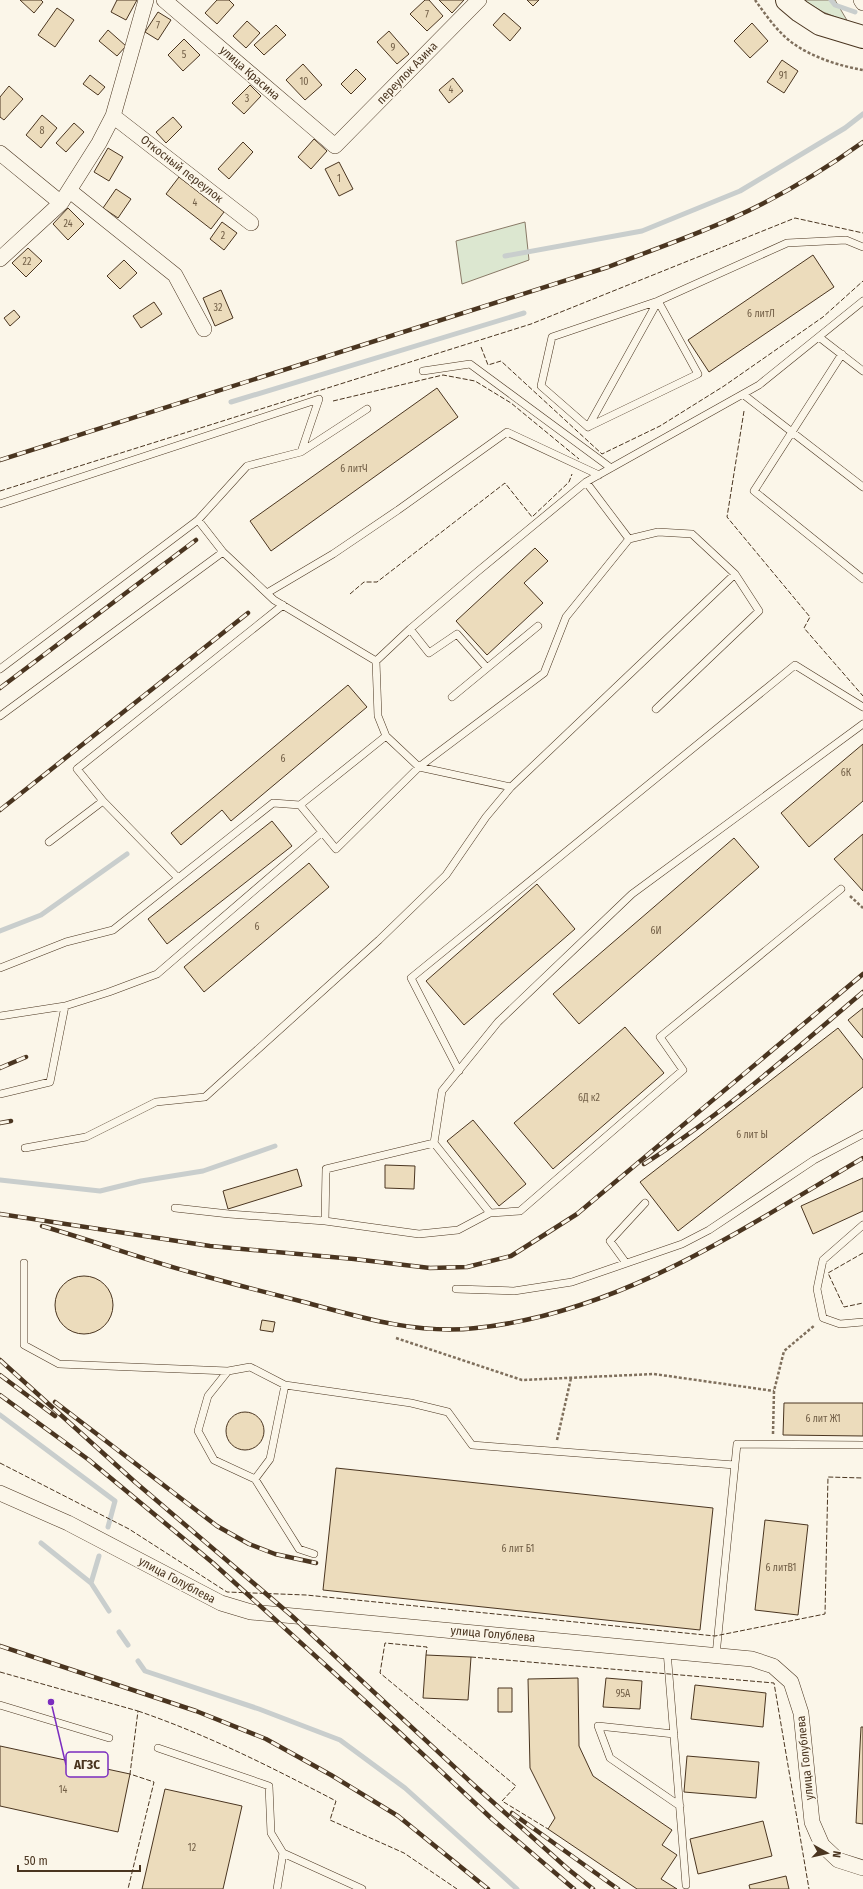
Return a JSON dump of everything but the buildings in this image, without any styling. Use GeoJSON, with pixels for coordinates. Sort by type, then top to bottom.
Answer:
{"type":"FeatureCollection","features":[{"type":"Feature","properties":{"kind":"main road"},"geometry":{"type":"LineString","coordinates":[[787,0],[800,11],[820,24],[863,37]]}},
{"type":"Feature","properties":{"kind":"street"},"geometry":{"type":"LineString","coordinates":[[0,259],[65,197],[99,143],[113,116],[146,0]]}},
{"type":"Feature","properties":{"kind":"street","name":"улица Красина"},"geometry":{"type":"LineString","coordinates":[[164,0],[335,146]]}},
{"type":"Feature","properties":{"kind":"street","name":"переулок Азина"},"geometry":{"type":"LineString","coordinates":[[335,146],[479,0]]}},
{"type":"Feature","properties":{"kind":"street"},"geometry":{"type":"LineString","coordinates":[[861,0],[863,4]]}},
{"type":"Feature","properties":{"kind":"street","name":"Откосный переулок"},"geometry":{"type":"LineString","coordinates":[[113,116],[251,223]]}},
{"type":"Feature","properties":{"kind":"street"},"geometry":{"type":"LineString","coordinates":[[0,153],[175,275],[204,329]]}},
{"type":"Feature","properties":{"kind":"street","name":"улица Голублева"},"geometry":{"type":"LineString","coordinates":[[0,1493],[68,1523],[221,1603],[251,1612],[752,1658],[773,1666],[791,1682],[801,1713],[812,1822],[822,1845],[838,1860],[863,1868]]}},
{"type":"Feature","properties":{"kind":"lane"},"geometry":{"type":"LineString","coordinates":[[588,428],[541,386],[552,337],[658,301],[787,243],[846,240],[863,247]]}},
{"type":"Feature","properties":{"kind":"lane"},"geometry":{"type":"LineString","coordinates":[[588,428],[658,301]]}},
{"type":"Feature","properties":{"kind":"lane"},"geometry":{"type":"LineString","coordinates":[[588,428],[698,374],[658,301]]}},
{"type":"Feature","properties":{"kind":"lane"},"geometry":{"type":"LineString","coordinates":[[511,787],[419,767],[386,736],[378,716],[376,661],[410,630],[586,482],[744,395],[759,385],[863,301]]}},
{"type":"Feature","properties":{"kind":"lane"},"geometry":{"type":"LineString","coordinates":[[819,337],[863,371]]}},
{"type":"Feature","properties":{"kind":"lane"},"geometry":{"type":"LineString","coordinates":[[842,354],[754,491],[863,579]]}},
{"type":"Feature","properties":{"kind":"lane"},"geometry":{"type":"LineString","coordinates":[[423,371],[470,364],[611,468]]}},
{"type":"Feature","properties":{"kind":"lane"},"geometry":{"type":"LineString","coordinates":[[744,395],[863,487]]}},
{"type":"Feature","properties":{"kind":"lane"},"geometry":{"type":"LineString","coordinates":[[0,504],[319,399],[301,452]]}},
{"type":"Feature","properties":{"kind":"lane"},"geometry":{"type":"LineString","coordinates":[[0,670],[198,520],[247,466],[301,452],[367,409]]}},
{"type":"Feature","properties":{"kind":"lane"},"geometry":{"type":"LineString","coordinates":[[267,593],[333,554],[372,528],[507,432],[599,475]]}},
{"type":"Feature","properties":{"kind":"lane"},"geometry":{"type":"LineString","coordinates":[[586,482],[629,540]]}},
{"type":"Feature","properties":{"kind":"lane"},"geometry":{"type":"LineString","coordinates":[[198,520],[223,552],[267,593],[283,605],[376,661]]}},
{"type":"Feature","properties":{"kind":"lane"},"geometry":{"type":"LineString","coordinates":[[300,805],[336,849],[419,767],[544,673],[566,617],[629,540],[658,532],[692,534],[735,574],[759,612],[656,709]]}},
{"type":"Feature","properties":{"kind":"lane"},"geometry":{"type":"LineString","coordinates":[[0,716],[223,552]]}},
{"type":"Feature","properties":{"kind":"lane"},"geometry":{"type":"LineString","coordinates":[[26,1148],[86,1137],[156,1102],[205,1097],[379,940],[446,875],[486,817],[511,787],[735,574]]}},
{"type":"Feature","properties":{"kind":"lane"},"geometry":{"type":"LineString","coordinates":[[178,878],[103,801],[77,770],[283,605]]}},
{"type":"Feature","properties":{"kind":"lane"},"geometry":{"type":"LineString","coordinates":[[452,697],[538,626]]}},
{"type":"Feature","properties":{"kind":"lane"},"geometry":{"type":"LineString","coordinates":[[410,630],[429,653],[457,634],[487,668]]}},
{"type":"Feature","properties":{"kind":"lane"},"geometry":{"type":"LineString","coordinates":[[459,1071],[411,978],[795,665],[863,707]]}},
{"type":"Feature","properties":{"kind":"lane"},"geometry":{"type":"LineString","coordinates":[[490,1213],[434,1143],[442,1091],[498,1022],[632,894],[863,724]]}},
{"type":"Feature","properties":{"kind":"lane"},"geometry":{"type":"LineString","coordinates":[[0,968],[66,942],[113,930],[273,803],[300,805],[386,736]]}},
{"type":"Feature","properties":{"kind":"lane"},"geometry":{"type":"LineString","coordinates":[[49,842],[103,801]]}},
{"type":"Feature","properties":{"kind":"lane"},"geometry":{"type":"LineString","coordinates":[[0,1016],[65,1006],[109,992],[157,974],[322,832]]}},
{"type":"Feature","properties":{"kind":"lane"},"geometry":{"type":"LineString","coordinates":[[175,1208],[229,1214],[325,1221],[419,1234],[458,1230],[490,1213],[520,1212],[683,1070],[660,1037],[841,889]]}},
{"type":"Feature","properties":{"kind":"lane"},"geometry":{"type":"LineString","coordinates":[[0,1094],[50,1082],[65,1006]]}},
{"type":"Feature","properties":{"kind":"lane"},"geometry":{"type":"LineString","coordinates":[[456,1289],[514,1291],[572,1282],[682,1244],[709,1230],[814,1160],[863,1134]]}},
{"type":"Feature","properties":{"kind":"lane"},"geometry":{"type":"LineString","coordinates":[[325,1221],[326,1169],[434,1143]]}},
{"type":"Feature","properties":{"kind":"lane"},"geometry":{"type":"LineString","coordinates":[[626,1263],[610,1241],[645,1203]]}},
{"type":"Feature","properties":{"kind":"lane"},"geometry":{"type":"LineString","coordinates":[[863,1225],[823,1260],[817,1289],[823,1318],[840,1324],[863,1322]]}},
{"type":"Feature","properties":{"kind":"lane"},"geometry":{"type":"LineString","coordinates":[[24,1263],[24,1345],[59,1364],[228,1371],[250,1367],[285,1385],[411,1404],[448,1412],[472,1445],[735,1465]]}},
{"type":"Feature","properties":{"kind":"lane"},"geometry":{"type":"LineString","coordinates":[[228,1371],[208,1396],[198,1431],[214,1460],[255,1479],[299,1549],[314,1554]]}},
{"type":"Feature","properties":{"kind":"lane"},"geometry":{"type":"LineString","coordinates":[[255,1479],[270,1459],[285,1385]]}},
{"type":"Feature","properties":{"kind":"lane"},"geometry":{"type":"LineString","coordinates":[[716,1655],[737,1444],[863,1446]]}},
{"type":"Feature","properties":{"kind":"lane"},"geometry":{"type":"LineString","coordinates":[[667,1650],[686,1885]]}},
{"type":"Feature","properties":{"kind":"lane"},"geometry":{"type":"LineString","coordinates":[[0,1705],[109,1738]]}},
{"type":"Feature","properties":{"kind":"lane"},"geometry":{"type":"LineString","coordinates":[[674,1734],[598,1726],[610,1758],[680,1806]]}},
{"type":"Feature","properties":{"kind":"lane"},"geometry":{"type":"LineString","coordinates":[[158,1748],[269,1786],[271,1833],[283,1853],[362,1889]]}},
{"type":"Feature","properties":{"kind":"lane"},"geometry":{"type":"LineString","coordinates":[[277,1889],[283,1853]]}},
{"type":"Feature","properties":{"kind":"path"},"geometry":{"type":"LineString","coordinates":[[755,0],[777,28],[794,44],[824,60],[863,70]]}},
{"type":"Feature","properties":{"kind":"path"},"geometry":{"type":"LineString","coordinates":[[841,889],[863,908]]}},
{"type":"Feature","properties":{"kind":"path"},"geometry":{"type":"LineString","coordinates":[[773,1445],[774,1391],[784,1350],[823,1318]]}},
{"type":"Feature","properties":{"kind":"path"},"geometry":{"type":"LineString","coordinates":[[396,1338],[522,1380],[654,1374],[774,1391]]}},
{"type":"Feature","properties":{"kind":"path"},"geometry":{"type":"LineString","coordinates":[[554,1451],[571,1378]]}},
{"type":"Feature","properties":{"kind":"green space"},"geometry":{"type":"Polygon","coordinates":[[[803,0],[835,0],[848,22],[823,12],[803,0]]]}},
{"type":"Feature","properties":{"kind":"green space"},"geometry":{"type":"Polygon","coordinates":[[[525,222],[529,260],[462,284],[456,241],[525,222]]]}},
{"type":"Feature","properties":{"kind":"waterway"},"geometry":{"type":"LineString","coordinates":[[831,0],[835,5],[855,12]]}},
{"type":"Feature","properties":{"kind":"waterway"},"geometry":{"type":"LineString","coordinates":[[505,256],[642,231],[740,191],[845,128],[863,114]]}},
{"type":"Feature","properties":{"kind":"waterway"},"geometry":{"type":"LineString","coordinates":[[231,402],[524,313]]}},
{"type":"Feature","properties":{"kind":"waterway"},"geometry":{"type":"LineString","coordinates":[[0,931],[41,915],[127,854]]}},
{"type":"Feature","properties":{"kind":"waterway"},"geometry":{"type":"LineString","coordinates":[[0,1180],[100,1191],[141,1181],[203,1171],[275,1146]]}},
{"type":"Feature","properties":{"kind":"waterway"},"geometry":{"type":"LineString","coordinates":[[0,1415],[115,1501],[108,1527]]}},
{"type":"Feature","properties":{"kind":"waterway"},"geometry":{"type":"LineString","coordinates":[[41,1543],[91,1583],[109,1611]]}},
{"type":"Feature","properties":{"kind":"waterway"},"geometry":{"type":"LineString","coordinates":[[91,1583],[99,1556]]}},
{"type":"Feature","properties":{"kind":"waterway"},"geometry":{"type":"LineString","coordinates":[[119,1632],[128,1645]]}},
{"type":"Feature","properties":{"kind":"waterway"},"geometry":{"type":"LineString","coordinates":[[138,1661],[145,1671],[259,1709],[340,1740],[405,1788],[517,1889]]}},
{"type":"Feature","properties":{"kind":"railway"},"geometry":{"type":"LineString","coordinates":[[0,460],[608,267],[705,230],[762,204],[814,175],[863,142]]}},
{"type":"Feature","properties":{"kind":"railway"},"geometry":{"type":"LineString","coordinates":[[0,688],[196,540]]}},
{"type":"Feature","properties":{"kind":"railway"},"geometry":{"type":"LineString","coordinates":[[0,810],[248,613]]}},
{"type":"Feature","properties":{"kind":"railway"},"geometry":{"type":"LineString","coordinates":[[0,1214],[210,1246],[354,1259],[430,1268],[467,1267],[511,1256],[577,1214],[863,974]]}},
{"type":"Feature","properties":{"kind":"railway"},"geometry":{"type":"LineString","coordinates":[[644,1164],[673,1145],[729,1104],[863,992]]}},
{"type":"Feature","properties":{"kind":"railway"},"geometry":{"type":"LineString","coordinates":[[0,1068],[26,1057]]}},
{"type":"Feature","properties":{"kind":"railway"},"geometry":{"type":"LineString","coordinates":[[0,1123],[11,1121]]}},
{"type":"Feature","properties":{"kind":"railway"},"geometry":{"type":"LineString","coordinates":[[42,1226],[178,1269],[367,1319],[411,1327],[454,1330],[476,1328],[529,1319],[580,1305],[630,1286],[678,1264],[725,1239],[863,1158]]}},
{"type":"Feature","properties":{"kind":"railway"},"geometry":{"type":"LineString","coordinates":[[0,1360],[135,1482],[292,1616],[476,1787],[568,1869],[593,1889]]}},
{"type":"Feature","properties":{"kind":"railway"},"geometry":{"type":"LineString","coordinates":[[0,1375],[55,1416]]}},
{"type":"Feature","properties":{"kind":"railway"},"geometry":{"type":"LineString","coordinates":[[0,1395],[89,1460],[213,1563],[398,1731],[492,1819],[574,1889]]}},
{"type":"Feature","properties":{"kind":"railway"},"geometry":{"type":"LineString","coordinates":[[55,1402],[217,1526],[249,1544],[275,1554],[316,1563]]}},
{"type":"Feature","properties":{"kind":"railway"},"geometry":{"type":"LineString","coordinates":[[0,1646],[196,1711],[266,1739],[331,1775],[398,1816],[488,1889]]}},
{"type":"Feature","properties":{"kind":"railway"},"geometry":{"type":"LineString","coordinates":[[512,1813],[618,1889]]}},
{"type":"Feature","properties":{"kind":"fence"},"geometry":{"type":"LineString","coordinates":[[0,491],[531,324],[795,218],[863,233]]}},
{"type":"Feature","properties":{"kind":"fence"},"geometry":{"type":"LineString","coordinates":[[481,347],[488,365],[501,361],[602,454],[660,426],[724,386],[823,317],[863,281]]}},
{"type":"Feature","properties":{"kind":"fence"},"geometry":{"type":"LineString","coordinates":[[333,401],[443,375],[475,381],[511,403],[579,459]]}},
{"type":"Feature","properties":{"kind":"fence"},"geometry":{"type":"LineString","coordinates":[[744,411],[727,517],[810,617],[804,628],[863,696]]}},
{"type":"Feature","properties":{"kind":"fence"},"geometry":{"type":"LineString","coordinates":[[350,594],[364,582],[377,582],[505,483],[532,517],[569,482],[572,474]]}},
{"type":"Feature","properties":{"kind":"fence"},"geometry":{"type":"LineString","coordinates":[[863,1253],[828,1273],[844,1307],[863,1303]]}},
{"type":"Feature","properties":{"kind":"fence"},"geometry":{"type":"LineString","coordinates":[[0,1463],[129,1529],[227,1592],[306,1595],[715,1636],[825,1614],[828,1477],[863,1478]]}},
{"type":"Feature","properties":{"kind":"fence"},"geometry":{"type":"LineString","coordinates":[[426,1655],[427,1647],[385,1643],[380,1673],[516,1786],[502,1801],[548,1829]]}},
{"type":"Feature","properties":{"kind":"fence"},"geometry":{"type":"LineString","coordinates":[[471,1657],[774,1683],[809,1889]]}},
{"type":"Feature","properties":{"kind":"fence"},"geometry":{"type":"LineString","coordinates":[[0,1672],[138,1711],[130,1774],[154,1782],[128,1889]]}},
{"type":"Feature","properties":{"kind":"fence"},"geometry":{"type":"LineString","coordinates":[[138,1711],[214,1741],[336,1801],[330,1820],[404,1853],[457,1889]]}},
{"type":"Feature","properties":{"kind":"place","name":"АГЗС"},"geometry":{"type":"Point","coordinates":[51,1702]}}]}
